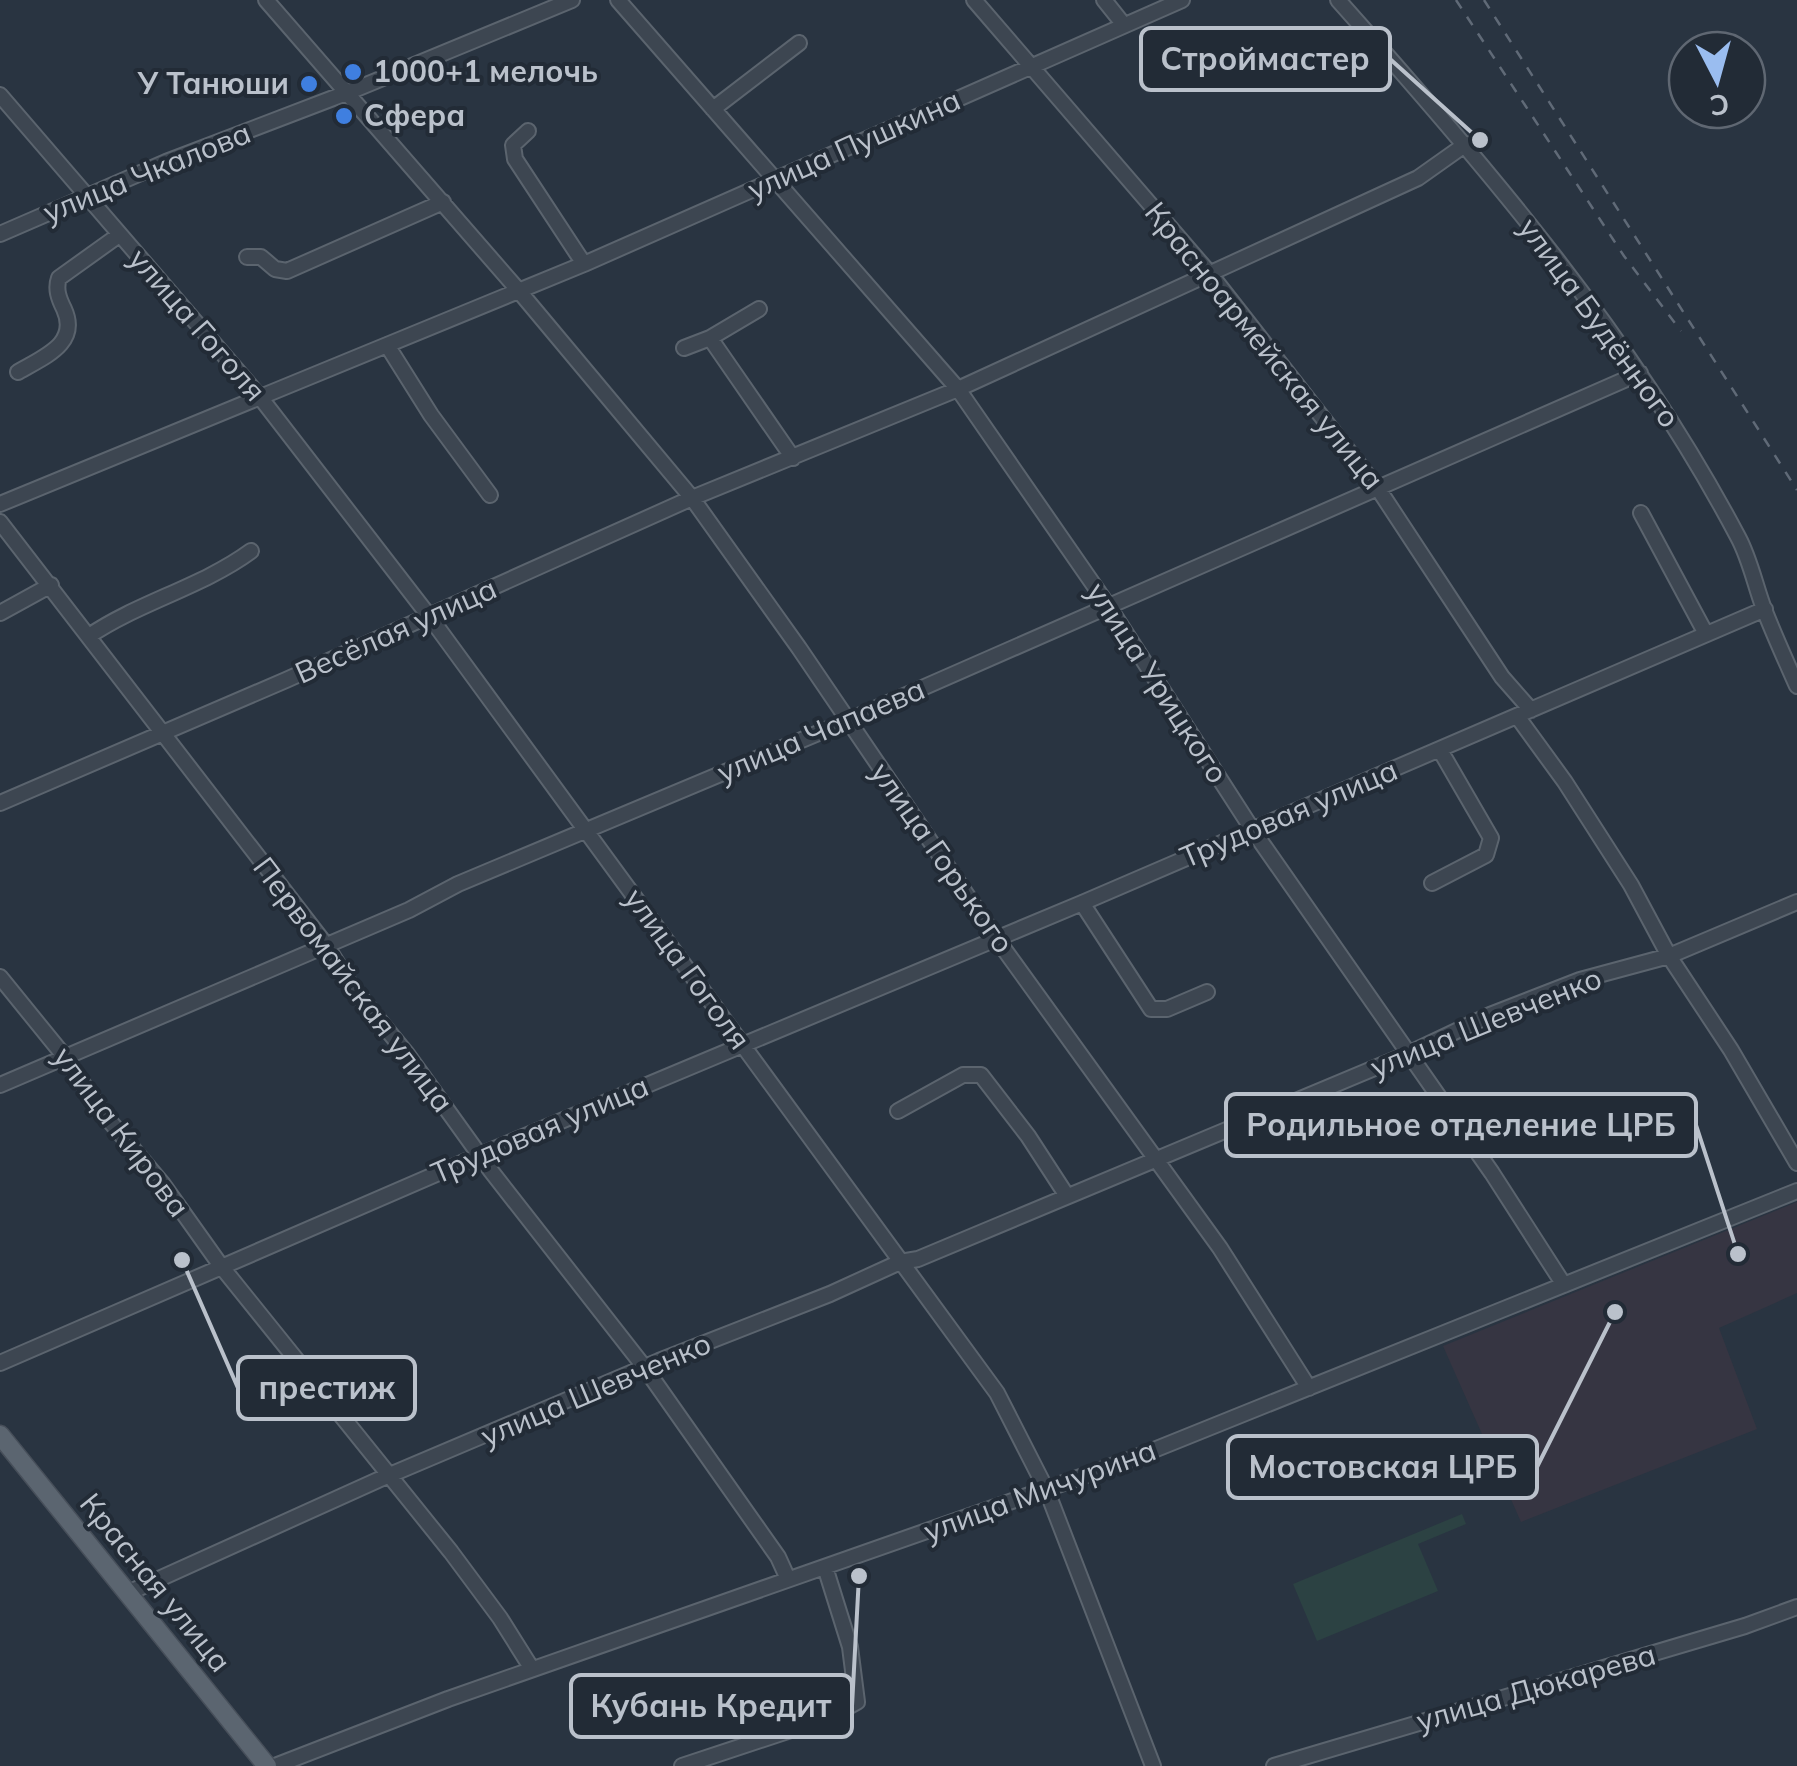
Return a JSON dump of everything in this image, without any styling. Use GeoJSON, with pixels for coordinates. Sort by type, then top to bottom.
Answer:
{"type":"FeatureCollection","features":[{"type":"Feature","properties":{"kind":"main road","name":"Красная улица"},"geometry":{"type":"LineString","coordinates":[[0,1435],[267,1766]]}},
{"type":"Feature","properties":{"kind":"street","name":"улица Горького"},"geometry":{"type":"LineString","coordinates":[[266,0],[349,92],[692,498],[996,938],[1220,1248],[1309,1388]]}},
{"type":"Feature","properties":{"kind":"street","name":"улица Чкалова"},"geometry":{"type":"LineString","coordinates":[[0,234],[166,162],[572,0]]}},
{"type":"Feature","properties":{"kind":"street","name":"улица Урицкого"},"geometry":{"type":"LineString","coordinates":[[618,0],[958,389],[1110,608],[1252,829],[1564,1286]]}},
{"type":"Feature","properties":{"kind":"street","name":"Красноармейская улица"},"geometry":{"type":"LineString","coordinates":[[974,0],[1210,275],[1379,490],[1622,870],[1797,1164]]}},
{"type":"Feature","properties":{"kind":"street"},"geometry":{"type":"LineString","coordinates":[[1104,0],[1124,25]]}},
{"type":"Feature","properties":{"kind":"street","name":"улица Пушкина"},"geometry":{"type":"LineString","coordinates":[[0,504],[584,264],[1182,0]]}},
{"type":"Feature","properties":{"kind":"street","name":"улица Будённого"},"geometry":{"type":"LineString","coordinates":[[1338,0],[1466,144],[1542,239],[1640,373],[1692,454],[1740,542],[1797,686]]}},
{"type":"Feature","properties":{"kind":"street"},"geometry":{"type":"LineString","coordinates":[[714,108],[799,43]]}},
{"type":"Feature","properties":{"kind":"street","name":"улица Гоголя"},"geometry":{"type":"LineString","coordinates":[[0,95],[260,397],[429,616],[997,1393],[1046,1491],[1153,1766]]}},
{"type":"Feature","properties":{"kind":"street"},"geometry":{"type":"LineString","coordinates":[[528,131],[513,145],[515,159],[584,264]]}},
{"type":"Feature","properties":{"kind":"street","name":"Весёлая улица"},"geometry":{"type":"LineString","coordinates":[[0,803],[692,498],[958,389],[1418,178],[1466,144]]}},
{"type":"Feature","properties":{"kind":"street"},"geometry":{"type":"LineString","coordinates":[[247,257],[261,257],[276,269],[287,271],[443,202]]}},
{"type":"Feature","properties":{"kind":"street","name":"улица Гоголя"},"geometry":{"type":"LineString","coordinates":[[18,372],[59,348],[69,334],[70,321],[56,286],[59,278],[119,235]]}},
{"type":"Feature","properties":{"kind":"street"},"geometry":{"type":"LineString","coordinates":[[684,348],[710,338],[759,309]]}},
{"type":"Feature","properties":{"kind":"street"},"geometry":{"type":"LineString","coordinates":[[710,338],[793,458]]}},
{"type":"Feature","properties":{"kind":"street"},"geometry":{"type":"LineString","coordinates":[[387,345],[431,415],[490,494]]}},
{"type":"Feature","properties":{"kind":"street","name":"улица Чапаева"},"geometry":{"type":"LineString","coordinates":[[0,1084],[326,945],[586,828],[1110,608],[1240,546],[1379,490],[1640,373]]}},
{"type":"Feature","properties":{"kind":"street"},"geometry":{"type":"LineString","coordinates":[[1641,513],[1706,634]]}},
{"type":"Feature","properties":{"kind":"street","name":"Первомайская улица"},"geometry":{"type":"LineString","coordinates":[[0,522],[646,1368],[778,1558],[788,1580]]}},
{"type":"Feature","properties":{"kind":"street"},"geometry":{"type":"LineString","coordinates":[[88,636],[161,596],[231,566],[251,551]]}},
{"type":"Feature","properties":{"kind":"street"},"geometry":{"type":"LineString","coordinates":[[0,613],[50,585]]}},
{"type":"Feature","properties":{"kind":"street","name":"Трудовая улица"},"geometry":{"type":"LineString","coordinates":[[0,1363],[480,1155],[1082,904],[1764,609]]}},
{"type":"Feature","properties":{"kind":"street"},"geometry":{"type":"LineString","coordinates":[[1432,883],[1486,855],[1491,838],[1440,750]]}},
{"type":"Feature","properties":{"kind":"street","name":"улица Шевченко"},"geometry":{"type":"LineString","coordinates":[[128,1592],[388,1476],[900,1262],[918,1259],[1158,1160],[1490,1015],[1580,980],[1670,956],[1797,902]]}},
{"type":"Feature","properties":{"kind":"street"},"geometry":{"type":"LineString","coordinates":[[1082,904],[1151,1009],[1168,1009],[1208,992]]}},
{"type":"Feature","properties":{"kind":"street","name":"улица Кирова"},"geometry":{"type":"LineString","coordinates":[[0,977],[65,1057],[102,1112],[162,1183],[221,1266],[490,1605],[532,1670]]}},
{"type":"Feature","properties":{"kind":"street"},"geometry":{"type":"LineString","coordinates":[[898,1111],[963,1075],[982,1075],[1067,1196]]}},
{"type":"Feature","properties":{"kind":"street","name":"улица Мичурина"},"geometry":{"type":"LineString","coordinates":[[275,1766],[366,1728],[1046,1491],[1797,1191]]}},
{"type":"Feature","properties":{"kind":"street"},"geometry":{"type":"LineString","coordinates":[[682,1766],[830,1717],[857,1702],[850,1647],[824,1567]]}},
{"type":"Feature","properties":{"kind":"street","name":"улица Дюкарева"},"geometry":{"type":"LineString","coordinates":[[1274,1766],[1745,1626],[1797,1607]]}},
{"type":"Feature","properties":{"kind":"shaded area"},"geometry":{"type":"Polygon","coordinates":[[[1797,1202],[1797,1293],[1719,1328],[1757,1429],[1521,1522],[1443,1346],[1797,1202]]]}},
{"type":"Feature","properties":{"kind":"green space"},"geometry":{"type":"Polygon","coordinates":[[[1462,1514],[1466,1524],[1418,1544],[1438,1591],[1317,1641],[1293,1584],[1462,1514]]]}},
{"type":"Feature","properties":{"kind":"railway"},"geometry":{"type":"LineString","coordinates":[[1456,0],[1624,256],[1681,331]]}},
{"type":"Feature","properties":{"kind":"railway"},"geometry":{"type":"LineString","coordinates":[[1484,0],[1797,490]]}},
{"type":"Feature","properties":{"kind":"place","name":"1000+1 мелочь"},"geometry":{"type":"Point","coordinates":[353,72]}},
{"type":"Feature","properties":{"kind":"place","name":"У Танюши"},"geometry":{"type":"Point","coordinates":[309,84]}},
{"type":"Feature","properties":{"kind":"place","name":"Сфера"},"geometry":{"type":"Point","coordinates":[344,116]}},
{"type":"Feature","properties":{"kind":"place","name":"Строймастер"},"geometry":{"type":"Point","coordinates":[1480,140]}},
{"type":"Feature","properties":{"kind":"place","name":"Родильное отделение ЦРБ"},"geometry":{"type":"Point","coordinates":[1738,1254]}},
{"type":"Feature","properties":{"kind":"place","name":"престиж"},"geometry":{"type":"Point","coordinates":[182,1260]}},
{"type":"Feature","properties":{"kind":"place","name":"Мостовская ЦРБ"},"geometry":{"type":"Point","coordinates":[1615,1312]}},
{"type":"Feature","properties":{"kind":"place","name":"Кубань Кредит"},"geometry":{"type":"Point","coordinates":[859,1576]}}]}
